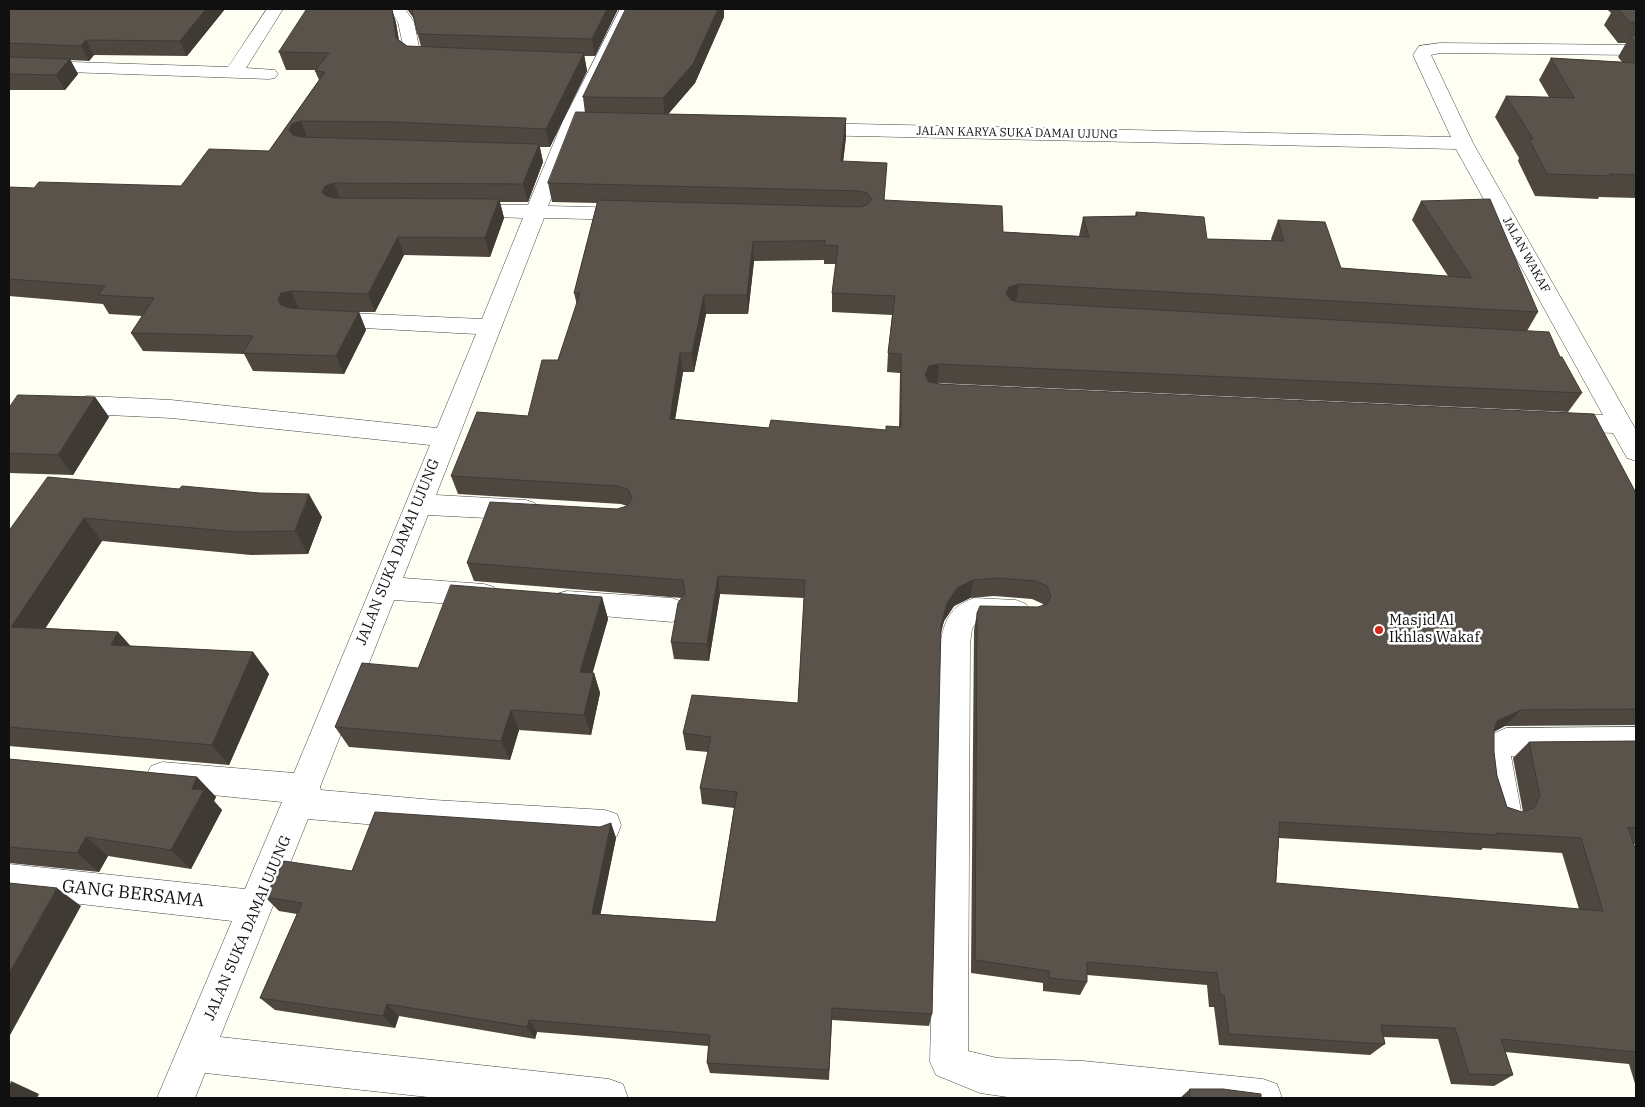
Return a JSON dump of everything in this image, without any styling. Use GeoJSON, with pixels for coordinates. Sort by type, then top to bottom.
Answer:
{"type":"FeatureCollection","features":[{"type":"Feature","properties":{"kind":"street"},"geometry":{"type":"LineString","coordinates":[[234,72],[275,9]]}},
{"type":"Feature","properties":{"kind":"street"},"geometry":{"type":"LineString","coordinates":[[397,9],[406,22],[412,54],[418,58],[452,61]]}},
{"type":"Feature","properties":{"kind":"street","name":"JALAN SUKA DAMAI UJUNG"},"geometry":{"type":"LineString","coordinates":[[176,1098],[302,796],[383,588],[489,327],[535,210],[549,155],[580,124],[592,64],[628,9]]}},
{"type":"Feature","properties":{"kind":"street","name":"JALAN WAKAF"},"geometry":{"type":"LineString","coordinates":[[1636,50],[1440,48],[1425,50],[1422,55],[1463,143],[1636,452]]}},
{"type":"Feature","properties":{"kind":"street"},"geometry":{"type":"LineString","coordinates":[[9,64],[269,74]]}},
{"type":"Feature","properties":{"kind":"street","name":"JALAN KARYA SUKA DAMAI UJUNG"},"geometry":{"type":"LineString","coordinates":[[789,128],[1463,143]]}},
{"type":"Feature","properties":{"kind":"street"},"geometry":{"type":"LineString","coordinates":[[448,210],[535,210],[651,214]]}},
{"type":"Feature","properties":{"kind":"street"},"geometry":{"type":"LineString","coordinates":[[309,318],[489,327]]}},
{"type":"Feature","properties":{"kind":"street"},"geometry":{"type":"LineString","coordinates":[[1547,342],[1576,344]]}},
{"type":"Feature","properties":{"kind":"street"},"geometry":{"type":"LineString","coordinates":[[87,405],[170,409],[444,438]]}},
{"type":"Feature","properties":{"kind":"street"},"geometry":{"type":"LineString","coordinates":[[1542,421],[1621,425]]}},
{"type":"Feature","properties":{"kind":"street"},"geometry":{"type":"LineString","coordinates":[[418,504],[554,512]]}},
{"type":"Feature","properties":{"kind":"street"},"geometry":{"type":"LineString","coordinates":[[383,588],[513,598]]}},
{"type":"Feature","properties":{"kind":"street"},"geometry":{"type":"LineString","coordinates":[[542,600],[672,610]]}},
{"type":"Feature","properties":{"kind":"street"},"geometry":{"type":"LineString","coordinates":[[1031,613],[973,610],[962,615],[958,624],[955,644],[948,1062],[964,1071],[987,1076],[1083,1080],[1263,1098]]}},
{"type":"Feature","properties":{"kind":"street"},"geometry":{"type":"LineString","coordinates":[[1505,811],[1495,760],[1495,748],[1506,742],[1636,741]]}},
{"type":"Feature","properties":{"kind":"street"},"geometry":{"type":"LineString","coordinates":[[137,773],[434,815],[605,825]]}},
{"type":"Feature","properties":{"kind":"street","name":"GANG BERSAMA"},"geometry":{"type":"LineString","coordinates":[[9,880],[256,908]]}},
{"type":"Feature","properties":{"kind":"street"},"geometry":{"type":"LineString","coordinates":[[195,1053],[609,1098]]}},
{"type":"Feature","properties":{"kind":"building"},"geometry":{"type":"Polygon","coordinates":[[[10,9],[206,9],[180,41],[86,40],[81,46],[9,43],[10,9]]]}},
{"type":"Feature","properties":{"kind":"building"},"geometry":{"type":"Polygon","coordinates":[[[307,9],[392,9],[396,38],[407,46],[584,53],[546,129],[394,122],[301,121],[292,124],[289,130],[293,135],[301,137],[539,144],[523,184],[334,183],[325,186],[322,192],[326,196],[334,198],[499,199],[485,238],[398,237],[368,294],[291,291],[281,293],[278,300],[281,305],[290,308],[359,312],[336,356],[243,353],[253,336],[131,333],[154,298],[98,295],[105,286],[9,279],[9,187],[34,188],[39,182],[181,186],[209,149],[269,151],[325,72],[315,71],[329,53],[279,52],[307,9]]]}},
{"type":"Feature","properties":{"kind":"building"},"geometry":{"type":"Polygon","coordinates":[[[412,9],[607,9],[592,39],[418,34],[412,9]]]}},
{"type":"Feature","properties":{"kind":"building"},"geometry":{"type":"Polygon","coordinates":[[[626,9],[718,9],[693,64],[663,98],[583,97],[626,9]]]}},
{"type":"Feature","properties":{"kind":"building"},"geometry":{"type":"Polygon","coordinates":[[[1619,9],[1636,9],[1636,22],[1630,22],[1619,9]]]}},
{"type":"Feature","properties":{"kind":"building"},"geometry":{"type":"Polygon","coordinates":[[[1630,35],[1636,35],[1636,45],[1630,35]]]}},
{"type":"Feature","properties":{"kind":"building"},"geometry":{"type":"Polygon","coordinates":[[[9,57],[70,59],[56,75],[9,74],[9,57]]]}},
{"type":"Feature","properties":{"kind":"building"},"geometry":{"type":"Polygon","coordinates":[[[1551,58],[1636,63],[1636,175],[1547,174],[1529,139],[1533,139],[1506,96],[1574,98],[1551,58]]]}},
{"type":"Feature","properties":{"kind":"building"},"geometry":{"type":"Polygon","coordinates":[[[576,112],[846,118],[841,161],[887,163],[884,200],[1002,206],[1003,232],[1089,237],[1083,217],[1137,216],[1136,212],[1204,217],[1207,239],[1284,241],[1278,220],[1325,222],[1341,268],[1472,278],[1421,201],[1490,199],[1538,312],[1019,284],[1009,287],[1006,294],[1011,300],[1019,302],[1549,332],[1560,357],[1562,357],[1582,393],[939,364],[929,366],[925,375],[929,382],[939,384],[1594,414],[1636,493],[1636,709],[1521,710],[1497,721],[1494,730],[1494,752],[1497,776],[1507,807],[1522,812],[1534,808],[1540,796],[1529,742],[1636,741],[1636,828],[1628,827],[1636,851],[1636,1052],[1501,1039],[1513,1075],[1469,1074],[1455,1028],[1381,1025],[1385,1044],[1229,1034],[1224,995],[1220,995],[1217,973],[1087,962],[1087,982],[1049,978],[1049,971],[975,960],[977,613],[980,606],[1038,607],[1047,604],[1051,596],[1047,586],[1036,581],[998,578],[973,580],[957,588],[947,603],[941,626],[932,1014],[832,1008],[829,1070],[707,1063],[710,1035],[529,1020],[527,1027],[387,1004],[383,1016],[260,998],[302,903],[265,897],[284,861],[352,871],[375,812],[600,827],[611,823],[592,914],[716,922],[737,792],[700,788],[711,737],[683,733],[692,695],[798,703],[805,580],[718,576],[707,644],[671,642],[678,603],[685,593],[683,580],[467,563],[490,502],[617,509],[627,506],[632,498],[628,489],[617,486],[451,476],[477,412],[528,416],[542,360],[558,360],[580,293],[574,293],[598,200],[860,207],[867,205],[872,199],[867,193],[860,191],[548,183],[576,112]],[[825,241],[753,242],[747,295],[704,295],[692,353],[680,353],[670,419],[769,428],[771,420],[886,430],[886,426],[901,427],[901,354],[888,353],[895,296],[832,293],[838,246],[824,245],[825,241]],[[1280,822],[1276,883],[1603,911],[1581,838],[1280,822]]]}},
{"type":"Feature","properties":{"kind":"building"},"geometry":{"type":"Polygon","coordinates":[[[18,395],[95,397],[58,455],[9,453],[9,408],[18,395]]]}},
{"type":"Feature","properties":{"kind":"building"},"geometry":{"type":"Polygon","coordinates":[[[48,477],[179,489],[182,486],[260,493],[309,494],[295,531],[237,532],[84,518],[11,627],[118,632],[111,645],[253,652],[212,745],[9,727],[9,531],[48,477]]]}},
{"type":"Feature","properties":{"kind":"building"},"geometry":{"type":"Polygon","coordinates":[[[451,585],[602,597],[580,672],[594,673],[584,715],[511,710],[501,741],[335,727],[362,663],[418,668],[451,585]]]}},
{"type":"Feature","properties":{"kind":"building"},"geometry":{"type":"Polygon","coordinates":[[[9,759],[197,777],[192,789],[204,790],[171,850],[86,837],[77,853],[9,847],[9,759]]]}},
{"type":"Feature","properties":{"kind":"building"},"geometry":{"type":"Polygon","coordinates":[[[9,883],[57,888],[9,973],[9,883]]]}},
{"type":"Feature","properties":{"kind":"building"},"geometry":{"type":"Polygon","coordinates":[[[1190,1089],[1223,1089],[1261,1094],[1261,1098],[1190,1098],[1190,1089]]]}},
{"type":"Feature","properties":{"kind":"place","name":"Masjid Al Ikhlas Wakaf"},"geometry":{"type":"Point","coordinates":[1379,630]}}]}
